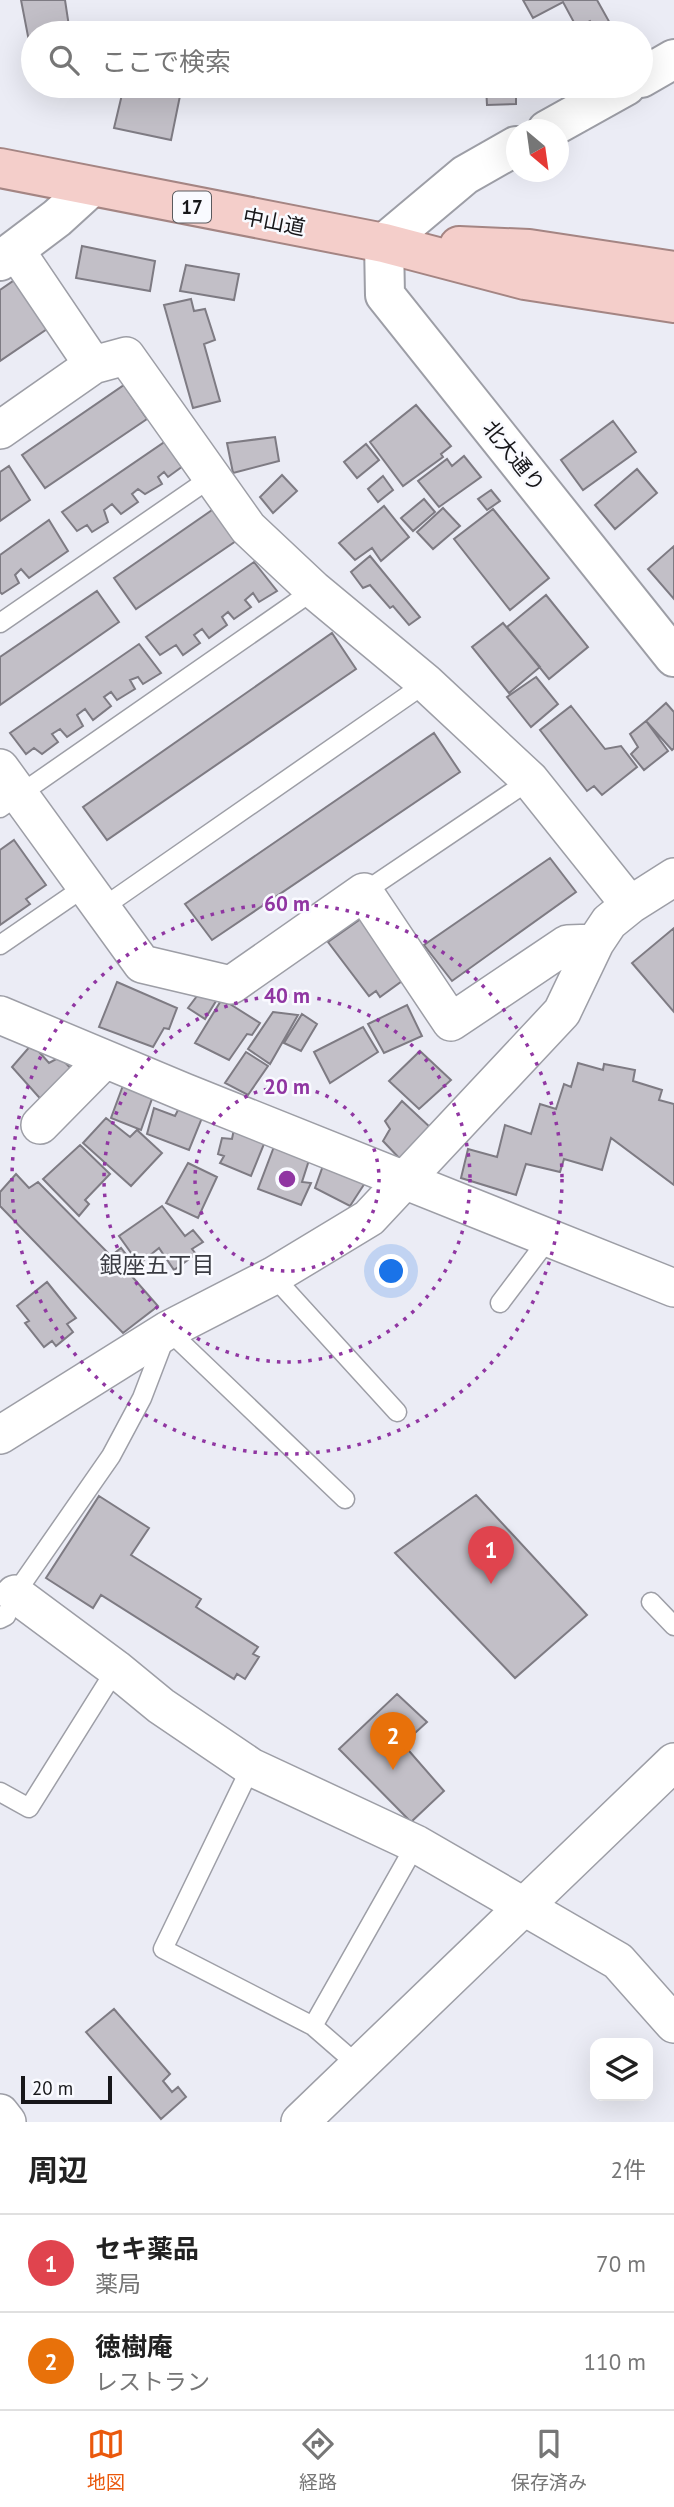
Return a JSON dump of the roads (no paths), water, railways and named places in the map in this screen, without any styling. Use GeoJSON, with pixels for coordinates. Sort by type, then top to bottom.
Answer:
{"type":"FeatureCollection","features":[{"type":"Feature","properties":{"kind":"highway","name":"中山道"},"geometry":{"type":"LineString","coordinates":[[0,168],[384,243],[525,279],[674,303]]}},
{"type":"Feature","properties":{"kind":"highway","name":"中山道"},"geometry":{"type":"LineString","coordinates":[[384,243],[528,249],[674,271]]}},
{"type":"Feature","properties":{"kind":"street"},"geometry":{"type":"LineString","coordinates":[[653,71],[674,60]]}},
{"type":"Feature","properties":{"kind":"street"},"geometry":{"type":"LineString","coordinates":[[567,119],[604,98]]}},
{"type":"Feature","properties":{"kind":"street"},"geometry":{"type":"LineString","coordinates":[[384,243],[465,175],[506,152]]}},
{"type":"Feature","properties":{"kind":"street"},"geometry":{"type":"LineString","coordinates":[[91,187],[57,218],[8,256],[93,365]]}},
{"type":"Feature","properties":{"kind":"street","name":"北大通り"},"geometry":{"type":"LineString","coordinates":[[384,243],[385,295],[674,657]]}},
{"type":"Feature","properties":{"kind":"street"},"geometry":{"type":"LineString","coordinates":[[0,430],[93,365],[126,356],[248,528],[314,590],[426,683],[530,780],[630,905]]}},
{"type":"Feature","properties":{"kind":"street"},"geometry":{"type":"LineString","coordinates":[[6,790],[94,897],[142,964],[231,985],[364,892],[452,1022],[567,944],[595,943]]}},
{"type":"Feature","properties":{"kind":"street"},"geometry":{"type":"LineString","coordinates":[[0,1436],[168,1330],[273,1276],[369,1218],[562,1012],[595,943],[609,922],[674,877]]}},
{"type":"Feature","properties":{"kind":"street"},"geometry":{"type":"LineString","coordinates":[[0,1015],[674,1287]]}},
{"type":"Feature","properties":{"kind":"street"},"geometry":{"type":"LineString","coordinates":[[40,1125],[105,1059]]}},
{"type":"Feature","properties":{"kind":"street"},"geometry":{"type":"LineString","coordinates":[[5,1598],[116,1669],[161,1706],[251,1767],[416,1844],[618,1961],[674,2024]]}},
{"type":"Feature","properties":{"kind":"street"},"geometry":{"type":"LineString","coordinates":[[300,2122],[674,1762]]}},
{"type":"Feature","properties":{"kind":"street"},"geometry":{"type":"LineString","coordinates":[[0,2113],[7,2122]]}},
{"type":"Feature","properties":{"kind":"lane"},"geometry":{"type":"LineString","coordinates":[[0,623],[212,477]]}},
{"type":"Feature","properties":{"kind":"lane"},"geometry":{"type":"LineString","coordinates":[[6,790],[314,590]]}},
{"type":"Feature","properties":{"kind":"lane"},"geometry":{"type":"LineString","coordinates":[[0,945],[94,897],[426,683]]}},
{"type":"Feature","properties":{"kind":"lane"},"geometry":{"type":"LineString","coordinates":[[364,892],[530,780]]}},
{"type":"Feature","properties":{"kind":"lane"},"geometry":{"type":"LineString","coordinates":[[500,1303],[549,1238]]}},
{"type":"Feature","properties":{"kind":"lane"},"geometry":{"type":"LineString","coordinates":[[273,1276],[397,1412]]}},
{"type":"Feature","properties":{"kind":"lane"},"geometry":{"type":"LineString","coordinates":[[5,1598],[111,1456],[142,1398],[168,1330],[345,1499]]}},
{"type":"Feature","properties":{"kind":"lane"},"geometry":{"type":"LineString","coordinates":[[651,1602],[674,1626]]}},
{"type":"Feature","properties":{"kind":"lane"},"geometry":{"type":"LineString","coordinates":[[0,1792],[29,1808],[116,1669]]}},
{"type":"Feature","properties":{"kind":"lane"},"geometry":{"type":"LineString","coordinates":[[251,1767],[163,1949],[313,2026],[359,2066]]}},
{"type":"Feature","properties":{"kind":"lane"},"geometry":{"type":"LineString","coordinates":[[313,2026],[416,1844]]}},
{"type":"Feature","properties":{"kind":"place","name":"セキ薬品"},"geometry":{"type":"Point","coordinates":[491,1584]}},
{"type":"Feature","properties":{"kind":"place","name":"徳樹庵"},"geometry":{"type":"Point","coordinates":[393,1770]}},
{"type":"Feature","properties":{"kind":"district","name":"銀座五丁目"},"geometry":{"type":"Point","coordinates":[157,1264]}}]}
